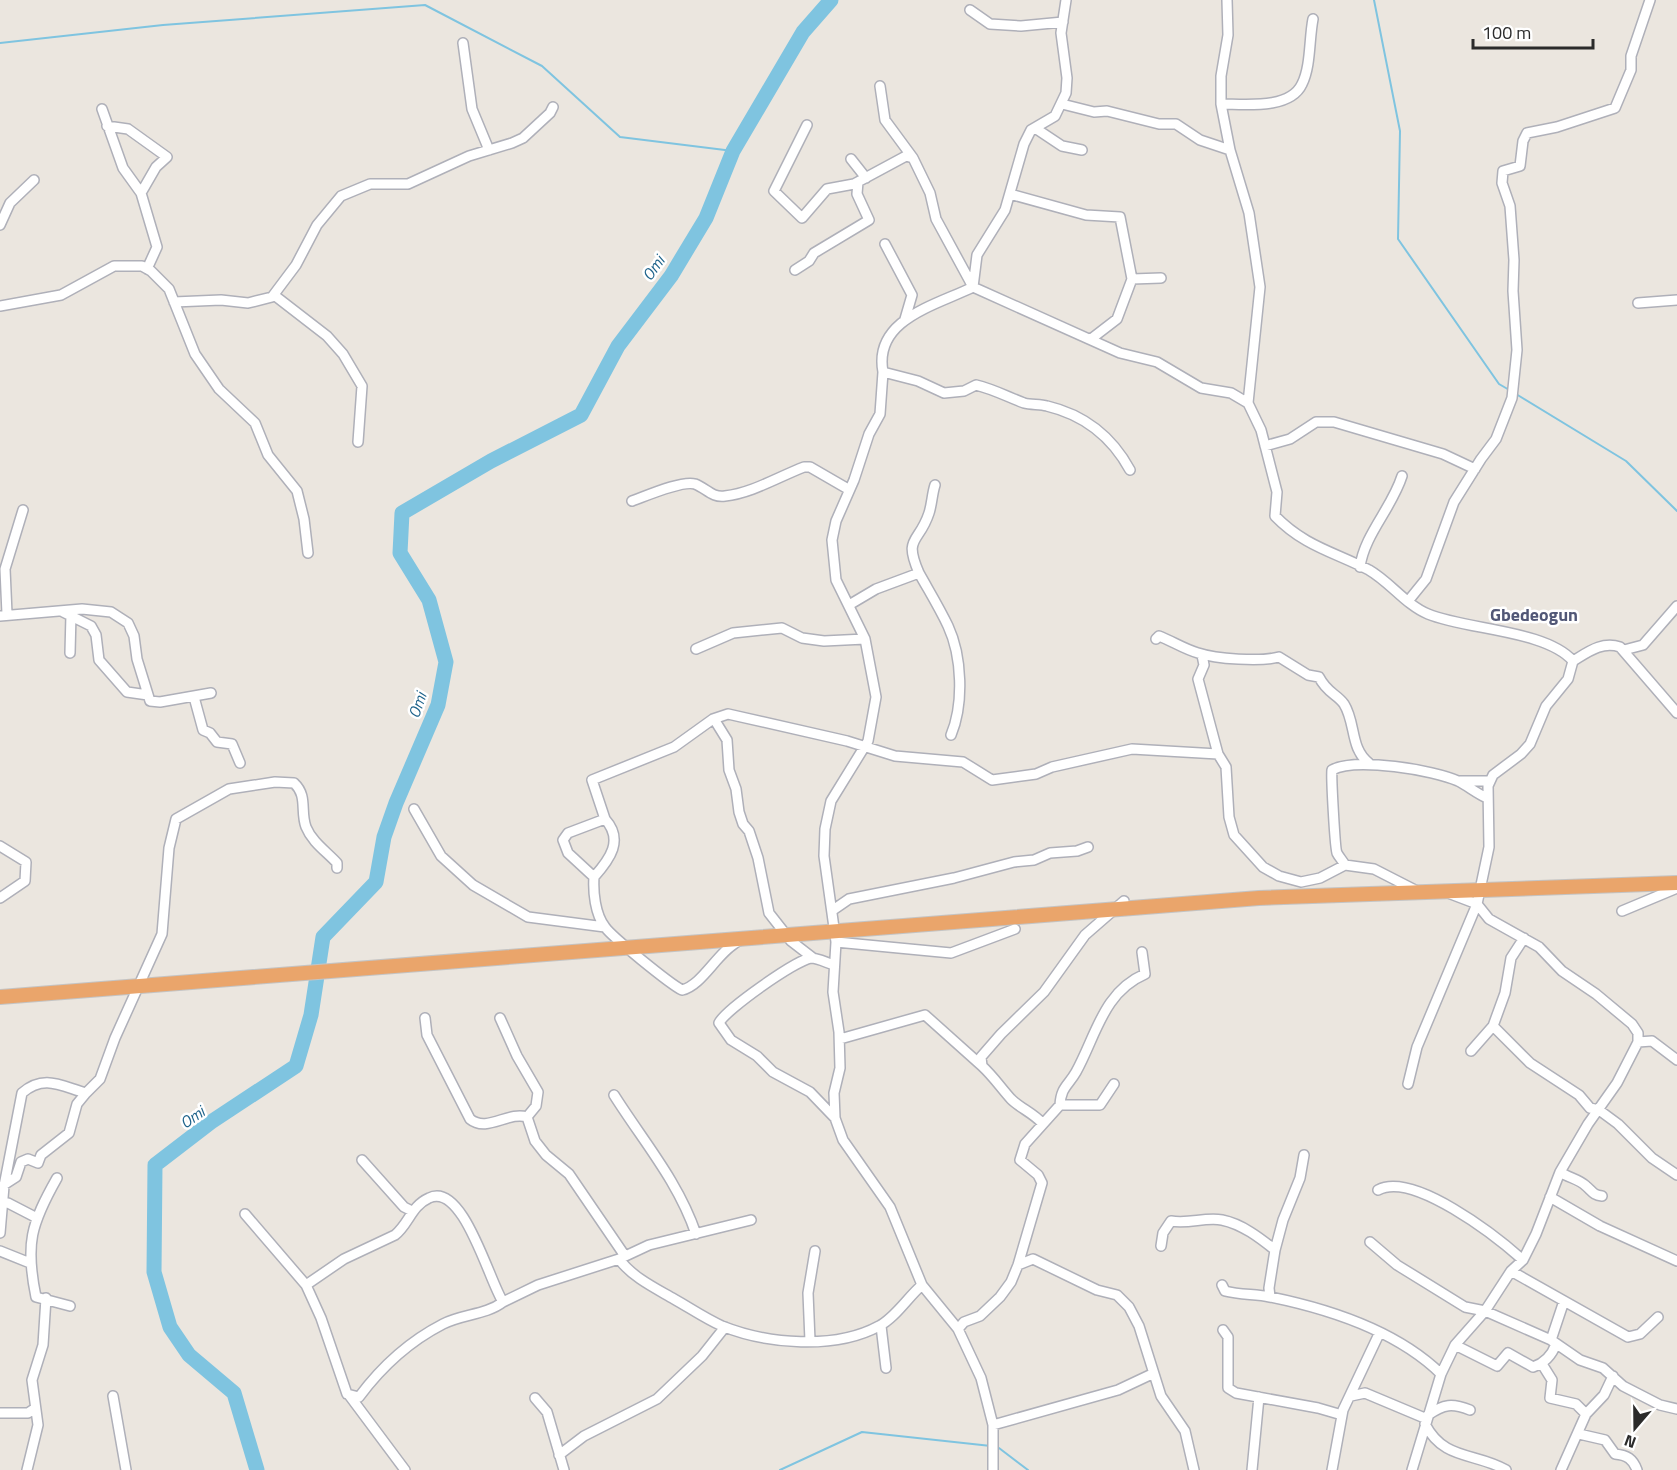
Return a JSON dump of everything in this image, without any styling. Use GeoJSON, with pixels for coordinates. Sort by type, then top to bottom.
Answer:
{"type":"FeatureCollection","features":[{"type":"Feature","properties":{"kind":"highway"},"geometry":{"type":"LineString","coordinates":[[0,997],[1258,898],[1677,886]]}},
{"type":"Feature","properties":{"kind":"street"},"geometry":{"type":"LineString","coordinates":[[973,287],[977,255],[1005,210],[1024,144],[1035,128],[1055,116],[1062,104],[1067,78],[1062,52],[1066,0]]}},
{"type":"Feature","properties":{"kind":"street"},"geometry":{"type":"LineString","coordinates":[[1227,0],[1228,35],[1221,76],[1221,104],[1230,150],[1250,213],[1260,287],[1248,403],[1266,446],[1277,492],[1275,516],[1312,546],[1370,571],[1426,613],[1542,641],[1564,651],[1573,661]]}},
{"type":"Feature","properties":{"kind":"street"},"geometry":{"type":"LineString","coordinates":[[1409,600],[1426,579],[1454,502],[1496,439],[1512,398],[1516,373],[1514,260],[1510,206],[1502,183],[1503,171],[1520,166],[1523,141],[1527,133],[1557,127],[1614,108],[1631,70],[1631,56],[1650,0]]}},
{"type":"Feature","properties":{"kind":"street"},"geometry":{"type":"LineString","coordinates":[[970,10],[990,24],[1021,26],[1063,22]]}},
{"type":"Feature","properties":{"kind":"street"},"geometry":{"type":"LineString","coordinates":[[1221,104],[1262,104],[1288,99],[1296,92],[1302,84],[1313,19]]}},
{"type":"Feature","properties":{"kind":"street"},"geometry":{"type":"LineString","coordinates":[[462,43],[472,109],[489,150]]}},
{"type":"Feature","properties":{"kind":"street"},"geometry":{"type":"LineString","coordinates":[[880,86],[885,120],[913,158],[930,193],[936,219],[973,287],[1120,353],[1156,362],[1201,388],[1232,393],[1248,403]]}},
{"type":"Feature","properties":{"kind":"street"},"geometry":{"type":"LineString","coordinates":[[1062,104],[1094,112],[1107,111],[1159,124],[1176,124],[1200,140],[1230,150]]}},
{"type":"Feature","properties":{"kind":"street"},"geometry":{"type":"LineString","coordinates":[[174,302],[221,300],[248,303],[274,295],[296,265],[317,225],[341,196],[370,184],[408,184],[449,164],[523,138],[550,113],[553,107]]}},
{"type":"Feature","properties":{"kind":"street"},"geometry":{"type":"LineString","coordinates":[[102,110],[123,168],[141,194],[157,247],[147,269]]}},
{"type":"Feature","properties":{"kind":"street"},"geometry":{"type":"LineString","coordinates":[[807,125],[774,191],[802,218],[827,189],[862,180],[906,156],[913,158]]}},
{"type":"Feature","properties":{"kind":"street"},"geometry":{"type":"LineString","coordinates":[[107,126],[128,129],[167,157],[156,167],[141,194]]}},
{"type":"Feature","properties":{"kind":"street"},"geometry":{"type":"LineString","coordinates":[[1035,128],[1062,146],[1082,150]]}},
{"type":"Feature","properties":{"kind":"street"},"geometry":{"type":"LineString","coordinates":[[795,270],[809,261],[814,253],[869,220],[856,194],[862,180],[852,159]]}},
{"type":"Feature","properties":{"kind":"street"},"geometry":{"type":"LineString","coordinates":[[0,225],[10,203],[34,180]]}},
{"type":"Feature","properties":{"kind":"street"},"geometry":{"type":"LineString","coordinates":[[1010,194],[1086,215],[1120,217],[1132,279],[1117,319],[1091,339]]}},
{"type":"Feature","properties":{"kind":"street"},"geometry":{"type":"LineString","coordinates":[[885,244],[912,295],[905,319]]}},
{"type":"Feature","properties":{"kind":"street"},"geometry":{"type":"LineString","coordinates":[[0,306],[61,295],[114,266],[127,264],[147,269],[169,289],[195,354],[219,389],[255,423],[268,455],[297,491],[304,519],[308,553]]}},
{"type":"Feature","properties":{"kind":"street"},"geometry":{"type":"LineString","coordinates":[[1132,279],[1161,278]]}},
{"type":"Feature","properties":{"kind":"street"},"geometry":{"type":"LineString","coordinates":[[973,287],[942,303],[910,314],[890,334],[882,348],[880,414],[869,434],[848,489],[832,540],[836,580],[864,639],[876,697],[873,726],[864,748],[831,801],[825,829],[824,856],[836,942],[833,992],[840,1039],[835,1118],[843,1140],[890,1207],[922,1285],[958,1329],[981,1378],[993,1425],[993,1470]]}},
{"type":"Feature","properties":{"kind":"street"},"geometry":{"type":"LineString","coordinates":[[274,295],[327,336],[343,354],[362,386],[358,442]]}},
{"type":"Feature","properties":{"kind":"street"},"geometry":{"type":"LineString","coordinates":[[1638,303],[1677,300]]}},
{"type":"Feature","properties":{"kind":"street"},"geometry":{"type":"LineString","coordinates":[[883,372],[918,381],[944,393],[964,391],[976,385],[1024,402],[1050,406],[1097,429],[1109,438],[1130,470]]}},
{"type":"Feature","properties":{"kind":"street"},"geometry":{"type":"LineString","coordinates":[[1266,446],[1290,440],[1317,422],[1334,422],[1443,454],[1475,469]]}},
{"type":"Feature","properties":{"kind":"street"},"geometry":{"type":"LineString","coordinates":[[632,501],[685,484],[695,484],[712,495],[723,497],[749,491],[804,467],[810,467],[848,489]]}},
{"type":"Feature","properties":{"kind":"street"},"geometry":{"type":"LineString","coordinates":[[1360,567],[1363,550],[1396,498],[1402,476]]}},
{"type":"Feature","properties":{"kind":"street"},"geometry":{"type":"LineString","coordinates":[[935,485],[929,514],[910,553],[949,628],[956,655],[959,696],[957,719],[951,735]]}},
{"type":"Feature","properties":{"kind":"street"},"geometry":{"type":"LineString","coordinates":[[23,510],[5,569],[3,615],[58,610],[111,612],[128,623],[134,636],[137,659],[150,701],[160,702],[211,693]]}},
{"type":"Feature","properties":{"kind":"street"},"geometry":{"type":"LineString","coordinates":[[849,605],[876,589],[919,573]]}},
{"type":"Feature","properties":{"kind":"street"},"geometry":{"type":"LineString","coordinates":[[1624,650],[1643,645],[1677,606]]}},
{"type":"Feature","properties":{"kind":"street"},"geometry":{"type":"LineString","coordinates":[[58,610],[91,626],[96,635],[99,660],[127,692],[148,695]]}},
{"type":"Feature","properties":{"kind":"street"},"geometry":{"type":"LineString","coordinates":[[70,614],[70,652]]}},
{"type":"Feature","properties":{"kind":"street"},"geometry":{"type":"LineString","coordinates":[[696,649],[733,633],[782,628],[802,638],[824,641],[847,642],[864,639]]}},
{"type":"Feature","properties":{"kind":"street"},"geometry":{"type":"LineString","coordinates":[[1156,639],[1159,636],[1202,655],[1263,659],[1279,657],[1308,675],[1319,677],[1326,691],[1343,703],[1361,757],[1369,763]]}},
{"type":"Feature","properties":{"kind":"street"},"geometry":{"type":"LineString","coordinates":[[1408,1084],[1417,1047],[1477,904],[1489,847],[1486,798],[1490,782],[1493,775],[1521,754],[1530,744],[1546,706],[1568,679],[1573,661],[1600,646],[1612,644],[1624,650],[1677,713]]}},
{"type":"Feature","properties":{"kind":"street"},"geometry":{"type":"LineString","coordinates":[[1202,655],[1204,665],[1198,680],[1218,754],[1226,767],[1229,817],[1234,834],[1263,867],[1279,876],[1301,882],[1320,878],[1346,865],[1388,873],[1414,891],[1444,891],[1477,904],[1489,919],[1539,946],[1562,971],[1623,1017],[1641,1038],[1652,1041],[1677,1060]]}},
{"type":"Feature","properties":{"kind":"street"},"geometry":{"type":"LineString","coordinates":[[194,697],[203,730],[210,733],[217,742],[232,744],[240,763]]}},
{"type":"Feature","properties":{"kind":"street"},"geometry":{"type":"LineString","coordinates":[[605,927],[594,894],[594,877],[605,865],[614,849],[615,838],[604,819],[591,780],[674,747],[714,719],[728,714],[754,718],[895,756],[963,762],[992,780],[1035,774],[1052,767],[1132,749],[1218,754]]}},
{"type":"Feature","properties":{"kind":"street"},"geometry":{"type":"LineString","coordinates":[[714,719],[727,740],[729,770],[734,781],[739,812],[742,824],[749,831],[758,858],[769,913],[791,940],[813,958],[834,965]]}},
{"type":"Feature","properties":{"kind":"street"},"geometry":{"type":"LineString","coordinates":[[1346,865],[1336,852],[1334,797],[1330,781],[1332,770],[1339,766],[1369,763],[1457,781],[1490,782]]}},
{"type":"Feature","properties":{"kind":"street"},"geometry":{"type":"LineString","coordinates":[[1457,781],[1486,798]]}},
{"type":"Feature","properties":{"kind":"street"},"geometry":{"type":"LineString","coordinates":[[2,1186],[16,1177],[21,1162],[28,1159],[38,1162],[41,1155],[69,1133],[77,1104],[100,1079],[115,1038],[162,934],[169,848],[176,819],[229,789],[294,783],[301,789],[305,825],[311,837],[337,863],[337,868]]}},
{"type":"Feature","properties":{"kind":"street"},"geometry":{"type":"LineString","coordinates":[[414,809],[441,856],[473,885],[528,917],[605,927],[682,990],[694,984],[724,950],[738,941],[766,934],[791,940]]}},
{"type":"Feature","properties":{"kind":"street"},"geometry":{"type":"LineString","coordinates":[[594,877],[568,852],[563,840],[568,833],[604,819]]}},
{"type":"Feature","properties":{"kind":"street"},"geometry":{"type":"LineString","coordinates":[[0,846],[26,862],[26,881],[0,898]]}},
{"type":"Feature","properties":{"kind":"street"},"geometry":{"type":"LineString","coordinates":[[833,910],[849,898],[954,878],[1014,862],[1034,860],[1050,853],[1077,852],[1088,847]]}},
{"type":"Feature","properties":{"kind":"street"},"geometry":{"type":"LineString","coordinates":[[1622,911],[1677,886]]}},
{"type":"Feature","properties":{"kind":"street"},"geometry":{"type":"LineString","coordinates":[[982,1066],[981,1057],[990,1046],[1044,992],[1086,935],[1124,901]]}},
{"type":"Feature","properties":{"kind":"street"},"geometry":{"type":"LineString","coordinates":[[836,942],[951,953],[1016,929]]}},
{"type":"Feature","properties":{"kind":"street"},"geometry":{"type":"LineString","coordinates":[[1471,1051],[1493,1026],[1505,993],[1510,958],[1524,938]]}},
{"type":"Feature","properties":{"kind":"street"},"geometry":{"type":"LineString","coordinates":[[958,1329],[964,1322],[980,1316],[1000,1297],[1018,1265],[1042,1183],[1038,1175],[1020,1160],[1024,1144],[1060,1105],[1061,1091],[1075,1073],[1107,1006],[1134,979],[1145,974],[1142,952]]}},
{"type":"Feature","properties":{"kind":"street"},"geometry":{"type":"LineString","coordinates":[[813,958],[775,977],[721,1018],[719,1023],[731,1040],[757,1056],[773,1072],[810,1092],[835,1118]]}},
{"type":"Feature","properties":{"kind":"street"},"geometry":{"type":"LineString","coordinates":[[840,1039],[925,1015],[982,1066],[1005,1089],[1011,1099],[1042,1123]]}},
{"type":"Feature","properties":{"kind":"street"},"geometry":{"type":"LineString","coordinates":[[425,1018],[427,1035],[470,1119],[484,1125],[518,1114],[527,1117]]}},
{"type":"Feature","properties":{"kind":"street"},"geometry":{"type":"LineString","coordinates":[[500,1018],[517,1056],[538,1092],[537,1106],[527,1117]]}},
{"type":"Feature","properties":{"kind":"street"},"geometry":{"type":"LineString","coordinates":[[1493,1026],[1530,1063],[1579,1095],[1590,1108],[1599,1110],[1652,1158],[1677,1175]]}},
{"type":"Feature","properties":{"kind":"street"},"geometry":{"type":"LineString","coordinates":[[1412,1470],[1441,1374],[1455,1345],[1485,1311],[1512,1271],[1523,1260],[1536,1234],[1560,1172],[1617,1083],[1641,1038]]}},
{"type":"Feature","properties":{"kind":"street"},"geometry":{"type":"LineString","coordinates":[[0,1233],[2,1186],[22,1093],[32,1085],[43,1081],[86,1093]]}},
{"type":"Feature","properties":{"kind":"street"},"geometry":{"type":"LineString","coordinates":[[1060,1105],[1100,1105],[1108,1097],[1114,1084]]}},
{"type":"Feature","properties":{"kind":"street"},"geometry":{"type":"LineString","coordinates":[[614,1095],[657,1156],[686,1204],[696,1234]]}},
{"type":"Feature","properties":{"kind":"street"},"geometry":{"type":"LineString","coordinates":[[527,1117],[535,1141],[546,1155],[569,1174],[622,1257],[627,1269],[659,1291],[725,1327],[769,1339],[810,1341],[851,1336],[881,1326],[922,1285]]}},
{"type":"Feature","properties":{"kind":"street"},"geometry":{"type":"LineString","coordinates":[[1270,1297],[1269,1288],[1275,1250],[1283,1220],[1300,1178],[1304,1155]]}},
{"type":"Feature","properties":{"kind":"street"},"geometry":{"type":"LineString","coordinates":[[362,1160],[404,1207],[412,1211]]}},
{"type":"Feature","properties":{"kind":"street"},"geometry":{"type":"LineString","coordinates":[[1560,1172],[1570,1179],[1577,1179],[1596,1196],[1602,1196]]}},
{"type":"Feature","properties":{"kind":"street"},"geometry":{"type":"LineString","coordinates":[[57,1178],[38,1218],[28,1250],[36,1297],[70,1306]]}},
{"type":"Feature","properties":{"kind":"street"},"geometry":{"type":"LineString","coordinates":[[1378,1190],[1387,1185],[1421,1192],[1460,1214],[1523,1260]]}},
{"type":"Feature","properties":{"kind":"street"},"geometry":{"type":"LineString","coordinates":[[306,1285],[344,1259],[403,1229],[412,1211],[430,1197],[440,1195],[449,1199],[473,1234],[496,1291],[503,1302]]}},
{"type":"Feature","properties":{"kind":"street"},"geometry":{"type":"LineString","coordinates":[[1550,1197],[1600,1226],[1677,1261]]}},
{"type":"Feature","properties":{"kind":"street"},"geometry":{"type":"LineString","coordinates":[[3,1204],[8,1203],[38,1218]]}},
{"type":"Feature","properties":{"kind":"street"},"geometry":{"type":"LineString","coordinates":[[245,1214],[306,1285],[321,1317],[347,1394],[405,1470]]}},
{"type":"Feature","properties":{"kind":"street"},"geometry":{"type":"LineString","coordinates":[[347,1394],[359,1397],[397,1353],[442,1324],[492,1310],[503,1302],[564,1275],[622,1257],[649,1245],[751,1220]]}},
{"type":"Feature","properties":{"kind":"street"},"geometry":{"type":"LineString","coordinates":[[1161,1246],[1164,1233],[1171,1221],[1187,1224],[1221,1220],[1244,1228],[1275,1250]]}},
{"type":"Feature","properties":{"kind":"street"},"geometry":{"type":"LineString","coordinates":[[1370,1242],[1397,1265],[1465,1307],[1485,1311],[1553,1342],[1580,1360],[1603,1368],[1613,1376],[1618,1384],[1660,1405],[1677,1409]]}},
{"type":"Feature","properties":{"kind":"street"},"geometry":{"type":"LineString","coordinates":[[0,1251],[30,1263]]}},
{"type":"Feature","properties":{"kind":"street"},"geometry":{"type":"LineString","coordinates":[[810,1341],[808,1293],[816,1251]]}},
{"type":"Feature","properties":{"kind":"street"},"geometry":{"type":"LineString","coordinates":[[1018,1265],[1033,1259],[1123,1300],[1138,1326],[1152,1374],[1167,1406],[1185,1431],[1194,1470]]}},
{"type":"Feature","properties":{"kind":"street"},"geometry":{"type":"LineString","coordinates":[[1512,1271],[1628,1337],[1640,1334],[1658,1317]]}},
{"type":"Feature","properties":{"kind":"street"},"geometry":{"type":"LineString","coordinates":[[1222,1285],[1225,1291],[1239,1295],[1270,1297],[1337,1316],[1404,1345],[1441,1374]]}},
{"type":"Feature","properties":{"kind":"street"},"geometry":{"type":"LineString","coordinates":[[27,1470],[38,1425],[34,1409],[32,1380],[43,1345],[46,1298]]}},
{"type":"Feature","properties":{"kind":"street"},"geometry":{"type":"LineString","coordinates":[[1455,1345],[1497,1366],[1508,1353],[1533,1367],[1542,1364],[1554,1351],[1553,1342],[1564,1301]]}},
{"type":"Feature","properties":{"kind":"street"},"geometry":{"type":"LineString","coordinates":[[881,1326],[886,1368]]}},
{"type":"Feature","properties":{"kind":"street"},"geometry":{"type":"LineString","coordinates":[[559,1455],[585,1436],[657,1399],[696,1363],[725,1327]]}},
{"type":"Feature","properties":{"kind":"street"},"geometry":{"type":"LineString","coordinates":[[1223,1330],[1228,1337],[1228,1388],[1236,1393],[1318,1408],[1342,1415]]}},
{"type":"Feature","properties":{"kind":"street"},"geometry":{"type":"LineString","coordinates":[[1332,1470],[1342,1415],[1379,1334]]}},
{"type":"Feature","properties":{"kind":"street"},"geometry":{"type":"LineString","coordinates":[[1542,1364],[1552,1380],[1550,1398],[1576,1404],[1586,1414]]}},
{"type":"Feature","properties":{"kind":"street"},"geometry":{"type":"LineString","coordinates":[[993,1425],[1118,1390],[1152,1374]]}},
{"type":"Feature","properties":{"kind":"street"},"geometry":{"type":"LineString","coordinates":[[1561,1470],[1586,1414],[1604,1395],[1613,1376]]}},
{"type":"Feature","properties":{"kind":"street"},"geometry":{"type":"LineString","coordinates":[[1351,1396],[1365,1393],[1427,1419],[1440,1445],[1482,1466],[1506,1470]]}},
{"type":"Feature","properties":{"kind":"street"},"geometry":{"type":"LineString","coordinates":[[113,1396],[126,1470]]}},
{"type":"Feature","properties":{"kind":"street"},"geometry":{"type":"LineString","coordinates":[[1252,1470],[1259,1397]]}},
{"type":"Feature","properties":{"kind":"street"},"geometry":{"type":"LineString","coordinates":[[535,1398],[547,1412],[564,1470]]}},
{"type":"Feature","properties":{"kind":"street"},"geometry":{"type":"LineString","coordinates":[[1427,1419],[1443,1405],[1456,1404],[1470,1410]]}},
{"type":"Feature","properties":{"kind":"street"},"geometry":{"type":"LineString","coordinates":[[0,1413],[28,1413],[34,1409]]}},
{"type":"Feature","properties":{"kind":"street"},"geometry":{"type":"LineString","coordinates":[[1579,1434],[1605,1440],[1615,1454],[1622,1454],[1634,1461],[1637,1470]]}},
{"type":"Feature","properties":{"kind":"waterway","name":"Omi"},"geometry":{"type":"LineString","coordinates":[[257,1470],[234,1393],[189,1355],[170,1327],[154,1272],[155,1165],[211,1122],[296,1066],[311,1015],[323,937],[376,882],[384,837],[438,705],[446,662],[429,600],[400,553],[402,513],[491,461],[581,415],[618,346],[671,276],[706,218],[733,151],[803,32],[831,0]]}},
{"type":"Feature","properties":{"kind":"waterway"},"geometry":{"type":"LineString","coordinates":[[1374,0],[1400,131],[1398,239],[1499,384],[1511,391]]}},
{"type":"Feature","properties":{"kind":"waterway"},"geometry":{"type":"LineString","coordinates":[[0,43],[163,25],[425,5],[542,66],[620,137],[733,151]]}},
{"type":"Feature","properties":{"kind":"waterway"},"geometry":{"type":"LineString","coordinates":[[1516,394],[1626,461],[1677,511]]}},
{"type":"Feature","properties":{"kind":"waterway"},"geometry":{"type":"LineString","coordinates":[[780,1470],[862,1432],[991,1446]]}},
{"type":"Feature","properties":{"kind":"waterway"},"geometry":{"type":"LineString","coordinates":[[999,1448],[1028,1470]]}},
{"type":"Feature","properties":{"kind":"district","name":"Gbedeogun"},"geometry":{"type":"Point","coordinates":[1534,614]}}]}
